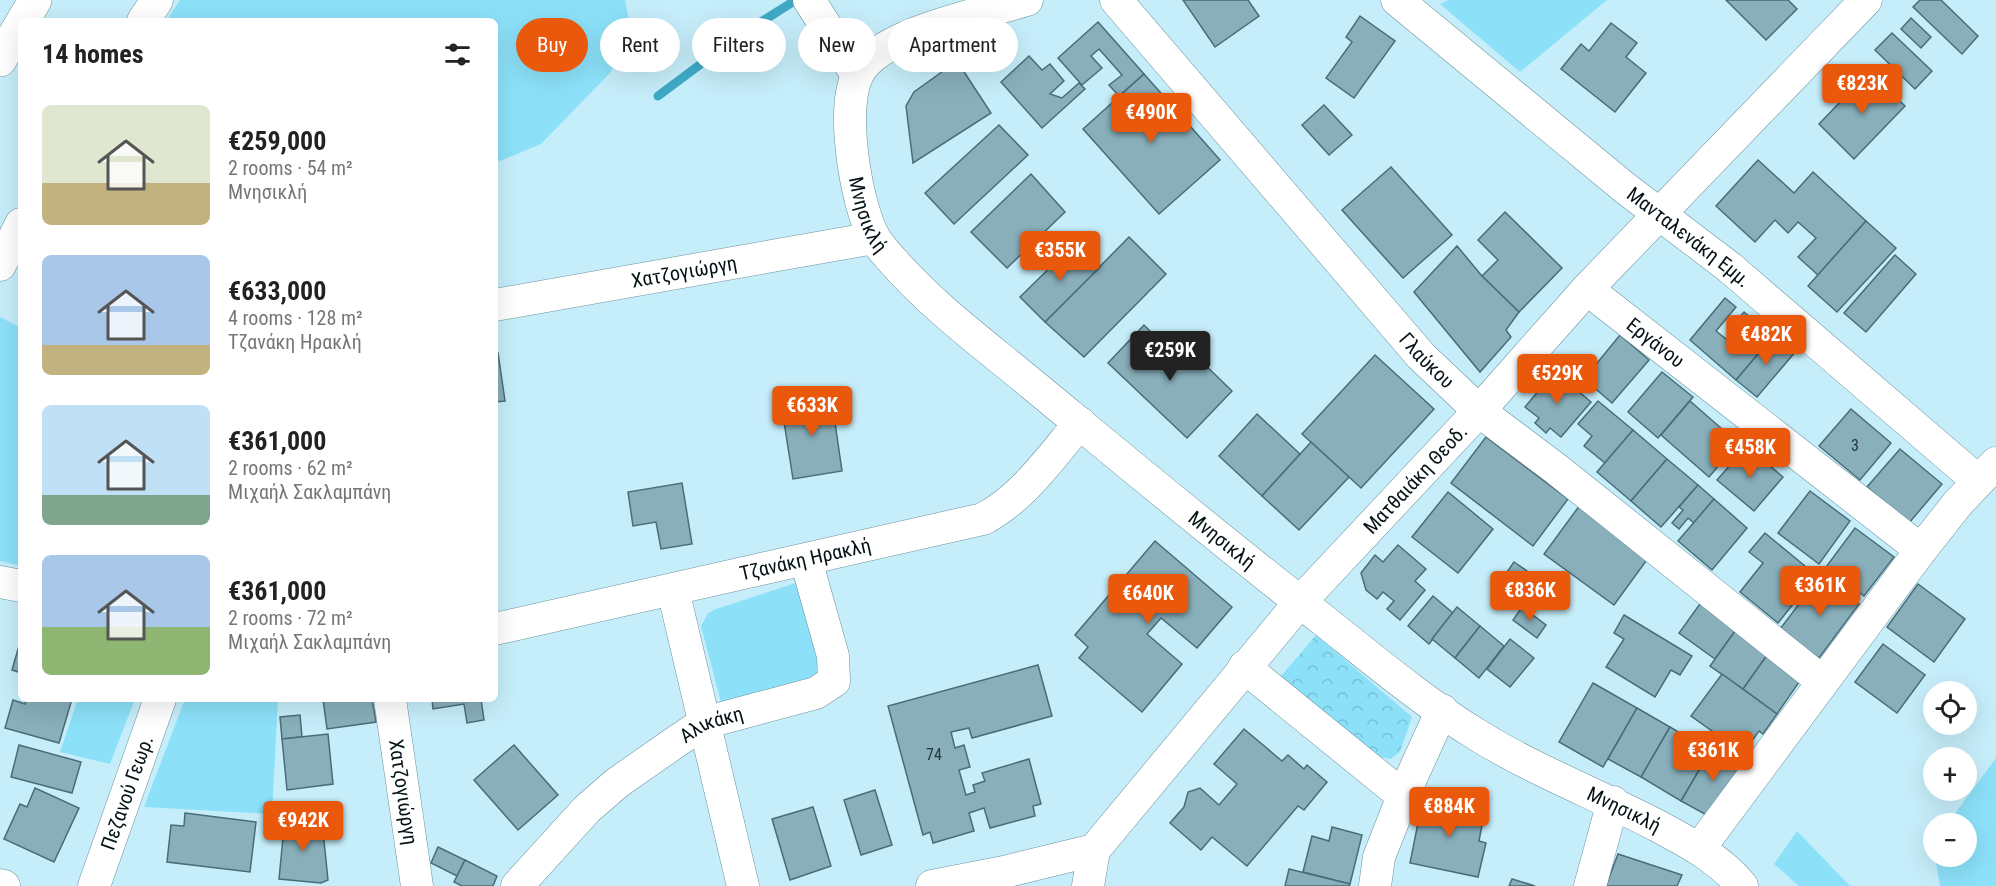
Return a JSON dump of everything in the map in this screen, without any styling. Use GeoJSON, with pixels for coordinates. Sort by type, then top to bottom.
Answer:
{"type":"FeatureCollection","features":[{"type":"Feature","properties":{"kind":"highway"},"geometry":{"type":"LineString","coordinates":[[24,18],[35,0]]}},
{"type":"Feature","properties":{"kind":"highway"},"geometry":{"type":"LineString","coordinates":[[0,60],[18,29]]}},
{"type":"Feature","properties":{"kind":"street"},"geometry":{"type":"LineString","coordinates":[[145,18],[157,0]]}},
{"type":"Feature","properties":{"kind":"street"},"geometry":{"type":"LineString","coordinates":[[809,0],[857,75],[869,58],[892,43],[932,28],[1027,0]]}},
{"type":"Feature","properties":{"kind":"street","name":"Γλαύκου"},"geometry":{"type":"LineString","coordinates":[[1116,0],[1420,356],[1479,411],[1555,468],[1822,681]]}},
{"type":"Feature","properties":{"kind":"street","name":"Μανταλενάκη Εμμ."},"geometry":{"type":"LineString","coordinates":[[1397,0],[1616,180],[1987,472]]}},
{"type":"Feature","properties":{"kind":"street","name":"Ματθαιάκη Θεοδ."},"geometry":{"type":"LineString","coordinates":[[1094,850],[1300,602],[1479,411],[1659,213],[1866,0]]}},
{"type":"Feature","properties":{"kind":"street","name":"Μνησικλή"},"geometry":{"type":"LineString","coordinates":[[857,75],[851,97],[850,122],[859,194],[874,238],[899,268],[934,302],[1300,602],[1389,672],[1481,737],[1613,802],[1699,849],[1738,883]]}},
{"type":"Feature","properties":{"kind":"street"},"geometry":{"type":"LineString","coordinates":[[0,265],[18,230]]}},
{"type":"Feature","properties":{"kind":"street","name":"Χατζογιώργη"},"geometry":{"type":"LineString","coordinates":[[498,304],[874,238]]}},
{"type":"Feature","properties":{"kind":"street","name":"Εργάνου"},"geometry":{"type":"LineString","coordinates":[[1587,290],[1921,550]]}},
{"type":"Feature","properties":{"kind":"street","name":"Τζανάκη Ηρακλή"},"geometry":{"type":"LineString","coordinates":[[498,628],[983,519],[997,511],[1027,485],[1080,423]]}},
{"type":"Feature","properties":{"kind":"street"},"geometry":{"type":"LineString","coordinates":[[1699,849],[1921,550],[1987,472]]}},
{"type":"Feature","properties":{"kind":"street","name":"Αλικάκη"},"geometry":{"type":"LineString","coordinates":[[517,886],[556,841],[602,796],[646,762],[704,723],[816,693],[834,681],[833,656],[806,560]]}},
{"type":"Feature","properties":{"kind":"street"},"geometry":{"type":"LineString","coordinates":[[0,582],[18,585]]}},
{"type":"Feature","properties":{"kind":"street"},"geometry":{"type":"LineString","coordinates":[[673,590],[742,886]]}},
{"type":"Feature","properties":{"kind":"street"},"geometry":{"type":"LineString","coordinates":[[1244,668],[1403,796]]}},
{"type":"Feature","properties":{"kind":"street","name":"Πεζανού Γεωρ."},"geometry":{"type":"LineString","coordinates":[[93,886],[159,702]]}},
{"type":"Feature","properties":{"kind":"street","name":"Χατζογιώργη"},"geometry":{"type":"LineString","coordinates":[[390,702],[417,886]]}},
{"type":"Feature","properties":{"kind":"street"},"geometry":{"type":"LineString","coordinates":[[1375,886],[1379,858],[1403,796],[1442,710]]}},
{"type":"Feature","properties":{"kind":"street"},"geometry":{"type":"LineString","coordinates":[[1590,886],[1613,802]]}},
{"type":"Feature","properties":{"kind":"street"},"geometry":{"type":"LineString","coordinates":[[932,886],[1004,873],[1094,850],[1088,886]]}},
{"type":"Feature","properties":{"kind":"green space"},"geometry":{"type":"Polygon","coordinates":[[[180,0],[625,0],[629,18],[600,18],[600,72],[610,72],[609,74],[541,144],[498,162],[498,18],[168,18],[180,0]]]}},
{"type":"Feature","properties":{"kind":"green space"},"geometry":{"type":"Polygon","coordinates":[[[1448,0],[1607,0],[1520,72],[1440,4],[1448,0]]]}},
{"type":"Feature","properties":{"kind":"green space"},"geometry":{"type":"Polygon","coordinates":[[[0,317],[18,326],[18,565],[0,561],[0,317]]]}},
{"type":"Feature","properties":{"kind":"green space"},"geometry":{"type":"Polygon","coordinates":[[[799,582],[824,666],[817,678],[723,710],[701,626],[708,613],[799,582]]]}},
{"type":"Feature","properties":{"kind":"green space"},"geometry":{"type":"Polygon","coordinates":[[[1316,635],[1412,717],[1400,752],[1391,759],[1367,754],[1277,681],[1316,635]]]}},
{"type":"Feature","properties":{"kind":"green space"},"geometry":{"type":"Polygon","coordinates":[[[77,702],[134,702],[110,764],[60,752],[77,702]]]}},
{"type":"Feature","properties":{"kind":"green space"},"geometry":{"type":"Polygon","coordinates":[[[184,702],[278,702],[272,814],[144,807],[184,702]]]}},
{"type":"Feature","properties":{"kind":"green space"},"geometry":{"type":"Polygon","coordinates":[[[1996,758],[1996,886],[1940,886],[1937,867],[1977,867],[1977,813],[1955,813],[1964,801],[1977,801],[1977,784],[1996,758]]]}},
{"type":"Feature","properties":{"kind":"green space"},"geometry":{"type":"Polygon","coordinates":[[[1797,831],[1850,886],[1799,886],[1774,864],[1797,831]]]}},
{"type":"Feature","properties":{"kind":"building"},"geometry":{"type":"Polygon","coordinates":[[[1183,0],[1248,0],[1259,16],[1215,47],[1183,0]]]}},
{"type":"Feature","properties":{"kind":"building"},"geometry":{"type":"Polygon","coordinates":[[[1726,0],[1788,0],[1797,9],[1766,40],[1726,0]]]}},
{"type":"Feature","properties":{"kind":"building"},"geometry":{"type":"Polygon","coordinates":[[[1920,0],[1941,0],[1978,36],[1962,54],[1913,7],[1920,0]]]}},
{"type":"Feature","properties":{"kind":"building"},"geometry":{"type":"Polygon","coordinates":[[[1360,16],[1395,41],[1354,98],[1326,78],[1352,42],[1346,37],[1360,16]]]}},
{"type":"Feature","properties":{"kind":"building"},"geometry":{"type":"Polygon","coordinates":[[[1911,18],[1931,37],[1921,48],[1901,29],[1911,18]]]}},
{"type":"Feature","properties":{"kind":"building"},"geometry":{"type":"Polygon","coordinates":[[[1098,22],[1144,74],[1119,96],[1109,85],[1122,75],[1099,49],[1091,56],[1102,68],[1082,85],[1058,58],[1098,22]]]}},
{"type":"Feature","properties":{"kind":"building"},"geometry":{"type":"Polygon","coordinates":[[[1611,23],[1637,43],[1626,57],[1646,73],[1615,112],[1561,69],[1581,44],[1589,51],[1611,23]]]}},
{"type":"Feature","properties":{"kind":"building"},"geometry":{"type":"Polygon","coordinates":[[[1892,33],[1932,71],[1915,89],[1875,50],[1892,33]]]}},
{"type":"Feature","properties":{"kind":"building"},"geometry":{"type":"Polygon","coordinates":[[[1029,56],[1042,70],[1050,64],[1064,81],[1050,94],[1062,98],[1079,83],[1085,89],[1042,128],[1001,82],[1012,72],[1018,72],[1018,66],[1029,56]]]}},
{"type":"Feature","properties":{"kind":"building"},"geometry":{"type":"Polygon","coordinates":[[[942,72],[964,72],[991,113],[913,163],[906,106],[914,92],[942,72]]]}},
{"type":"Feature","properties":{"kind":"building"},"geometry":{"type":"Polygon","coordinates":[[[1869,72],[1905,106],[1854,159],[1819,124],[1869,72]]]}},
{"type":"Feature","properties":{"kind":"building"},"geometry":{"type":"Polygon","coordinates":[[[1144,74],[1220,160],[1159,214],[1083,129],[1144,74]]]}},
{"type":"Feature","properties":{"kind":"building"},"geometry":{"type":"Polygon","coordinates":[[[1324,105],[1352,135],[1329,155],[1302,125],[1324,105]]]}},
{"type":"Feature","properties":{"kind":"building"},"geometry":{"type":"Polygon","coordinates":[[[999,125],[1028,155],[954,224],[925,193],[999,125]]]}},
{"type":"Feature","properties":{"kind":"building"},"geometry":{"type":"Polygon","coordinates":[[[1758,160],[1794,193],[1813,172],[1866,221],[1818,275],[1798,257],[1816,238],[1798,222],[1788,233],[1775,220],[1755,242],[1716,206],[1758,160]]]}},
{"type":"Feature","properties":{"kind":"building"},"geometry":{"type":"Polygon","coordinates":[[[1391,167],[1452,235],[1403,278],[1342,210],[1391,167]]]}},
{"type":"Feature","properties":{"kind":"building"},"geometry":{"type":"Polygon","coordinates":[[[1031,174],[1065,212],[1007,268],[971,232],[1031,174]]]}},
{"type":"Feature","properties":{"kind":"building"},"geometry":{"type":"Polygon","coordinates":[[[1505,212],[1562,268],[1519,312],[1482,276],[1498,260],[1478,240],[1505,212]]]}},
{"type":"Feature","properties":{"kind":"building"},"geometry":{"type":"Polygon","coordinates":[[[1866,221],[1896,248],[1837,312],[1808,286],[1866,221]]]}},
{"type":"Feature","properties":{"kind":"building"},"geometry":{"type":"Polygon","coordinates":[[[1129,237],[1166,274],[1084,357],[1045,322],[1129,237]]]}},
{"type":"Feature","properties":{"kind":"building"},"geometry":{"type":"Polygon","coordinates":[[[1075,243],[1100,267],[1045,322],[1020,297],[1075,243]]]}},
{"type":"Feature","properties":{"kind":"building"},"geometry":{"type":"Polygon","coordinates":[[[1457,246],[1482,276],[1519,312],[1506,330],[1511,337],[1480,372],[1414,292],[1457,246]]]}},
{"type":"Feature","properties":{"kind":"building"},"geometry":{"type":"Polygon","coordinates":[[[1895,255],[1916,274],[1866,332],[1844,313],[1895,255]]]}},
{"type":"Feature","properties":{"kind":"building"},"geometry":{"type":"Polygon","coordinates":[[[1725,298],[1736,307],[1716,331],[1730,342],[1738,332],[1732,326],[1744,312],[1773,337],[1736,380],[1690,340],[1725,298]]]}},
{"type":"Feature","properties":{"kind":"building"},"geometry":{"type":"Polygon","coordinates":[[[1144,325],[1188,369],[1198,358],[1232,391],[1187,438],[1108,363],[1144,325]]]}},
{"type":"Feature","properties":{"kind":"building"},"geometry":{"type":"Polygon","coordinates":[[[1775,334],[1796,351],[1757,397],[1736,380],[1775,334]]]}},
{"type":"Feature","properties":{"kind":"building"},"geometry":{"type":"Polygon","coordinates":[[[1620,335],[1649,360],[1612,403],[1584,379],[1620,335]]]}},
{"type":"Feature","properties":{"kind":"building"},"geometry":{"type":"Polygon","coordinates":[[[498,353],[505,401],[498,402],[498,353]]]}},
{"type":"Feature","properties":{"kind":"building"},"geometry":{"type":"Polygon","coordinates":[[[1375,355],[1434,409],[1361,488],[1302,434],[1375,355]]]}},
{"type":"Feature","properties":{"kind":"building"},"geometry":{"type":"Polygon","coordinates":[[[1555,371],[1591,402],[1561,437],[1550,428],[1546,433],[1535,423],[1539,418],[1525,407],[1555,371]]]}},
{"type":"Feature","properties":{"kind":"building"},"geometry":{"type":"Polygon","coordinates":[[[1662,372],[1693,397],[1658,438],[1628,412],[1662,372]]]}},
{"type":"Feature","properties":{"kind":"building"},"geometry":{"type":"Polygon","coordinates":[[[831,395],[842,471],[793,479],[781,403],[831,395]]]}},
{"type":"Feature","properties":{"kind":"building"},"geometry":{"type":"Polygon","coordinates":[[[1598,401],[1633,430],[1605,463],[1584,446],[1592,436],[1578,424],[1598,401]]]}},
{"type":"Feature","properties":{"kind":"building"},"geometry":{"type":"Polygon","coordinates":[[[1690,401],[1738,443],[1709,477],[1661,435],[1690,401]]]}},
{"type":"Feature","properties":{"kind":"building"},"geometry":{"type":"Polygon","coordinates":[[[1851,409],[1891,443],[1860,480],[1819,446],[1851,409]]]}},
{"type":"Feature","properties":{"kind":"building"},"geometry":{"type":"Polygon","coordinates":[[[1257,414],[1300,454],[1262,496],[1219,456],[1257,414]]]}},
{"type":"Feature","properties":{"kind":"building"},"geometry":{"type":"Polygon","coordinates":[[[1633,430],[1667,459],[1631,501],[1597,472],[1633,430]]]}},
{"type":"Feature","properties":{"kind":"building"},"geometry":{"type":"Polygon","coordinates":[[[1486,437],[1568,499],[1533,546],[1451,483],[1486,437]]]}},
{"type":"Feature","properties":{"kind":"building"},"geometry":{"type":"Polygon","coordinates":[[[1311,442],[1349,477],[1299,530],[1262,496],[1311,442]]]}},
{"type":"Feature","properties":{"kind":"building"},"geometry":{"type":"Polygon","coordinates":[[[1747,446],[1783,477],[1754,511],[1717,480],[1747,446]]]}},
{"type":"Feature","properties":{"kind":"building"},"geometry":{"type":"Polygon","coordinates":[[[1900,449],[1942,484],[1909,523],[1867,487],[1900,449]]]}},
{"type":"Feature","properties":{"kind":"building"},"geometry":{"type":"Polygon","coordinates":[[[1667,459],[1698,485],[1661,527],[1631,501],[1667,459]]]}},
{"type":"Feature","properties":{"kind":"building"},"geometry":{"type":"Polygon","coordinates":[[[682,483],[692,544],[661,549],[656,522],[633,526],[628,492],[682,483]]]}},
{"type":"Feature","properties":{"kind":"building"},"geometry":{"type":"Polygon","coordinates":[[[1698,485],[1714,499],[1694,523],[1688,518],[1679,529],[1672,523],[1683,510],[1679,507],[1698,485]]]}},
{"type":"Feature","properties":{"kind":"building"},"geometry":{"type":"Polygon","coordinates":[[[1810,491],[1850,521],[1819,564],[1778,533],[1810,491]]]}},
{"type":"Feature","properties":{"kind":"building"},"geometry":{"type":"Polygon","coordinates":[[[1448,492],[1493,529],[1458,573],[1412,537],[1448,492]]]}},
{"type":"Feature","properties":{"kind":"building"},"geometry":{"type":"Polygon","coordinates":[[[1714,499],[1747,528],[1712,570],[1678,541],[1714,499]]]}},
{"type":"Feature","properties":{"kind":"building"},"geometry":{"type":"Polygon","coordinates":[[[1580,505],[1649,557],[1614,605],[1544,554],[1580,505]]]}},
{"type":"Feature","properties":{"kind":"building"},"geometry":{"type":"Polygon","coordinates":[[[1855,528],[1894,557],[1864,596],[1826,567],[1855,528]]]}},
{"type":"Feature","properties":{"kind":"building"},"geometry":{"type":"Polygon","coordinates":[[[1765,533],[1805,566],[1795,579],[1806,588],[1778,623],[1740,592],[1763,563],[1749,552],[1765,533]]]}},
{"type":"Feature","properties":{"kind":"building"},"geometry":{"type":"Polygon","coordinates":[[[1155,541],[1232,607],[1197,648],[1161,618],[1147,634],[1182,664],[1142,712],[1079,658],[1088,647],[1075,635],[1155,541]]]}},
{"type":"Feature","properties":{"kind":"building"},"geometry":{"type":"Polygon","coordinates":[[[1398,545],[1426,569],[1415,581],[1425,590],[1400,620],[1387,609],[1394,601],[1383,592],[1377,599],[1366,590],[1361,573],[1375,555],[1383,562],[1398,545]]]}},
{"type":"Feature","properties":{"kind":"building"},"geometry":{"type":"Polygon","coordinates":[[[1514,562],[1543,582],[1529,602],[1500,582],[1514,562]]]}},
{"type":"Feature","properties":{"kind":"building"},"geometry":{"type":"Polygon","coordinates":[[[1821,575],[1859,604],[1819,658],[1780,629],[1821,575]]]}},
{"type":"Feature","properties":{"kind":"building"},"geometry":{"type":"Polygon","coordinates":[[[1918,584],[1965,619],[1934,662],[1887,627],[1918,584]]]}},
{"type":"Feature","properties":{"kind":"building"},"geometry":{"type":"Polygon","coordinates":[[[1433,596],[1453,613],[1429,644],[1408,626],[1433,596]]]}},
{"type":"Feature","properties":{"kind":"building"},"geometry":{"type":"Polygon","coordinates":[[[1702,601],[1738,627],[1715,659],[1679,633],[1702,601]]]}},
{"type":"Feature","properties":{"kind":"building"},"geometry":{"type":"Polygon","coordinates":[[[1457,607],[1480,626],[1455,658],[1432,639],[1457,607]]]}},
{"type":"Feature","properties":{"kind":"building"},"geometry":{"type":"Polygon","coordinates":[[[1522,607],[1546,625],[1537,638],[1513,620],[1522,607]]]}},
{"type":"Feature","properties":{"kind":"building"},"geometry":{"type":"Polygon","coordinates":[[[1624,615],[1692,656],[1680,675],[1671,670],[1655,697],[1606,667],[1624,639],[1614,633],[1624,615]]]}},
{"type":"Feature","properties":{"kind":"building"},"geometry":{"type":"Polygon","coordinates":[[[1480,626],[1504,646],[1479,678],[1455,658],[1480,626]]]}},
{"type":"Feature","properties":{"kind":"building"},"geometry":{"type":"Polygon","coordinates":[[[1738,627],[1770,651],[1743,689],[1710,666],[1738,627]]]}},
{"type":"Feature","properties":{"kind":"building"},"geometry":{"type":"Polygon","coordinates":[[[1510,639],[1534,658],[1510,687],[1487,669],[1510,639]]]}},
{"type":"Feature","properties":{"kind":"building"},"geometry":{"type":"Polygon","coordinates":[[[1883,644],[1925,675],[1897,713],[1855,682],[1883,644]]]}},
{"type":"Feature","properties":{"kind":"building"},"geometry":{"type":"Polygon","coordinates":[[[18,649],[18,672],[12,670],[18,649]]]}},
{"type":"Feature","properties":{"kind":"building"},"geometry":{"type":"Polygon","coordinates":[[[1770,651],[1804,675],[1777,714],[1743,689],[1770,651]]]}},
{"type":"Feature","properties":{"kind":"building"},"geometry":{"type":"Polygon","coordinates":[[[1038,665],[1052,716],[972,738],[969,728],[951,732],[955,748],[964,745],[970,767],[959,770],[966,795],[975,792],[973,785],[985,781],[982,773],[1029,759],[1041,804],[1033,806],[1035,816],[990,828],[984,808],[969,813],[974,831],[933,843],[930,832],[923,835],[888,706],[1038,665]]]}},
{"type":"Feature","properties":{"kind":"building"},"geometry":{"type":"Polygon","coordinates":[[[1722,674],[1777,714],[1763,734],[1759,731],[1743,753],[1691,716],[1722,674]]]}},
{"type":"Feature","properties":{"kind":"building"},"geometry":{"type":"Polygon","coordinates":[[[1593,683],[1637,708],[1603,767],[1559,742],[1593,683]]]}},
{"type":"Feature","properties":{"kind":"building"},"geometry":{"type":"Polygon","coordinates":[[[13,700],[25,704],[25,702],[71,702],[59,743],[5,728],[13,700]]]}},
{"type":"Feature","properties":{"kind":"building"},"geometry":{"type":"Polygon","coordinates":[[[323,702],[373,702],[376,722],[327,729],[323,702]]]}},
{"type":"Feature","properties":{"kind":"building"},"geometry":{"type":"Polygon","coordinates":[[[432,702],[481,702],[484,720],[467,723],[464,704],[433,709],[432,702]]]}},
{"type":"Feature","properties":{"kind":"building"},"geometry":{"type":"Polygon","coordinates":[[[1637,708],[1670,727],[1641,777],[1608,759],[1637,708]]]}},
{"type":"Feature","properties":{"kind":"building"},"geometry":{"type":"Polygon","coordinates":[[[300,715],[302,737],[282,739],[280,717],[300,715]]]}},
{"type":"Feature","properties":{"kind":"building"},"geometry":{"type":"Polygon","coordinates":[[[1670,727],[1710,751],[1681,801],[1641,777],[1670,727]]]}},
{"type":"Feature","properties":{"kind":"building"},"geometry":{"type":"Polygon","coordinates":[[[1244,729],[1282,761],[1288,755],[1304,769],[1307,765],[1327,782],[1304,810],[1298,806],[1247,866],[1212,837],[1201,850],[1170,823],[1184,807],[1188,792],[1200,788],[1219,805],[1237,784],[1214,764],[1244,729]]]}},
{"type":"Feature","properties":{"kind":"building"},"geometry":{"type":"Polygon","coordinates":[[[328,734],[333,784],[287,790],[282,739],[328,734]]]}},
{"type":"Feature","properties":{"kind":"building"},"geometry":{"type":"Polygon","coordinates":[[[19,745],[81,762],[72,793],[11,777],[19,745]]]}},
{"type":"Feature","properties":{"kind":"building"},"geometry":{"type":"Polygon","coordinates":[[[514,745],[558,795],[518,830],[474,780],[514,745]]]}},
{"type":"Feature","properties":{"kind":"building"},"geometry":{"type":"Polygon","coordinates":[[[1714,745],[1744,762],[1712,818],[1681,801],[1714,745]]]}},
{"type":"Feature","properties":{"kind":"building"},"geometry":{"type":"Polygon","coordinates":[[[35,788],[79,808],[54,862],[4,839],[20,804],[27,807],[35,788]]]}},
{"type":"Feature","properties":{"kind":"building"},"geometry":{"type":"Polygon","coordinates":[[[875,790],[892,845],[861,855],[844,800],[875,790]]]}},
{"type":"Feature","properties":{"kind":"building"},"geometry":{"type":"Polygon","coordinates":[[[1423,798],[1485,810],[1479,841],[1486,843],[1478,877],[1410,863],[1423,798]]]}},
{"type":"Feature","properties":{"kind":"building"},"geometry":{"type":"Polygon","coordinates":[[[813,807],[831,866],[790,880],[772,819],[813,807]]]}},
{"type":"Feature","properties":{"kind":"building"},"geometry":{"type":"Polygon","coordinates":[[[185,813],[256,822],[250,872],[167,862],[171,825],[184,826],[185,813]]]}},
{"type":"Feature","properties":{"kind":"building"},"geometry":{"type":"Polygon","coordinates":[[[285,817],[322,821],[328,880],[321,883],[279,879],[285,817]]]}},
{"type":"Feature","properties":{"kind":"building"},"geometry":{"type":"Polygon","coordinates":[[[1332,827],[1362,835],[1350,884],[1303,872],[1312,836],[1329,841],[1332,827]]]}},
{"type":"Feature","properties":{"kind":"building"},"geometry":{"type":"Polygon","coordinates":[[[438,847],[465,860],[457,876],[431,863],[438,847]]]}},
{"type":"Feature","properties":{"kind":"building"},"geometry":{"type":"Polygon","coordinates":[[[1618,854],[1682,875],[1677,886],[1606,886],[1618,854]]]}},
{"type":"Feature","properties":{"kind":"building"},"geometry":{"type":"Polygon","coordinates":[[[465,860],[497,876],[493,886],[462,886],[454,882],[465,860]]]}},
{"type":"Feature","properties":{"kind":"building"},"geometry":{"type":"Polygon","coordinates":[[[1289,869],[1350,884],[1349,886],[1285,886],[1289,869]]]}},
{"type":"Feature","properties":{"kind":"building"},"geometry":{"type":"Polygon","coordinates":[[[1512,879],[1535,886],[1509,886],[1512,879]]]}},
{"type":"Feature","properties":{"kind":"waterway"},"geometry":{"type":"LineString","coordinates":[[658,96],[737,37],[796,0]]}}]}
